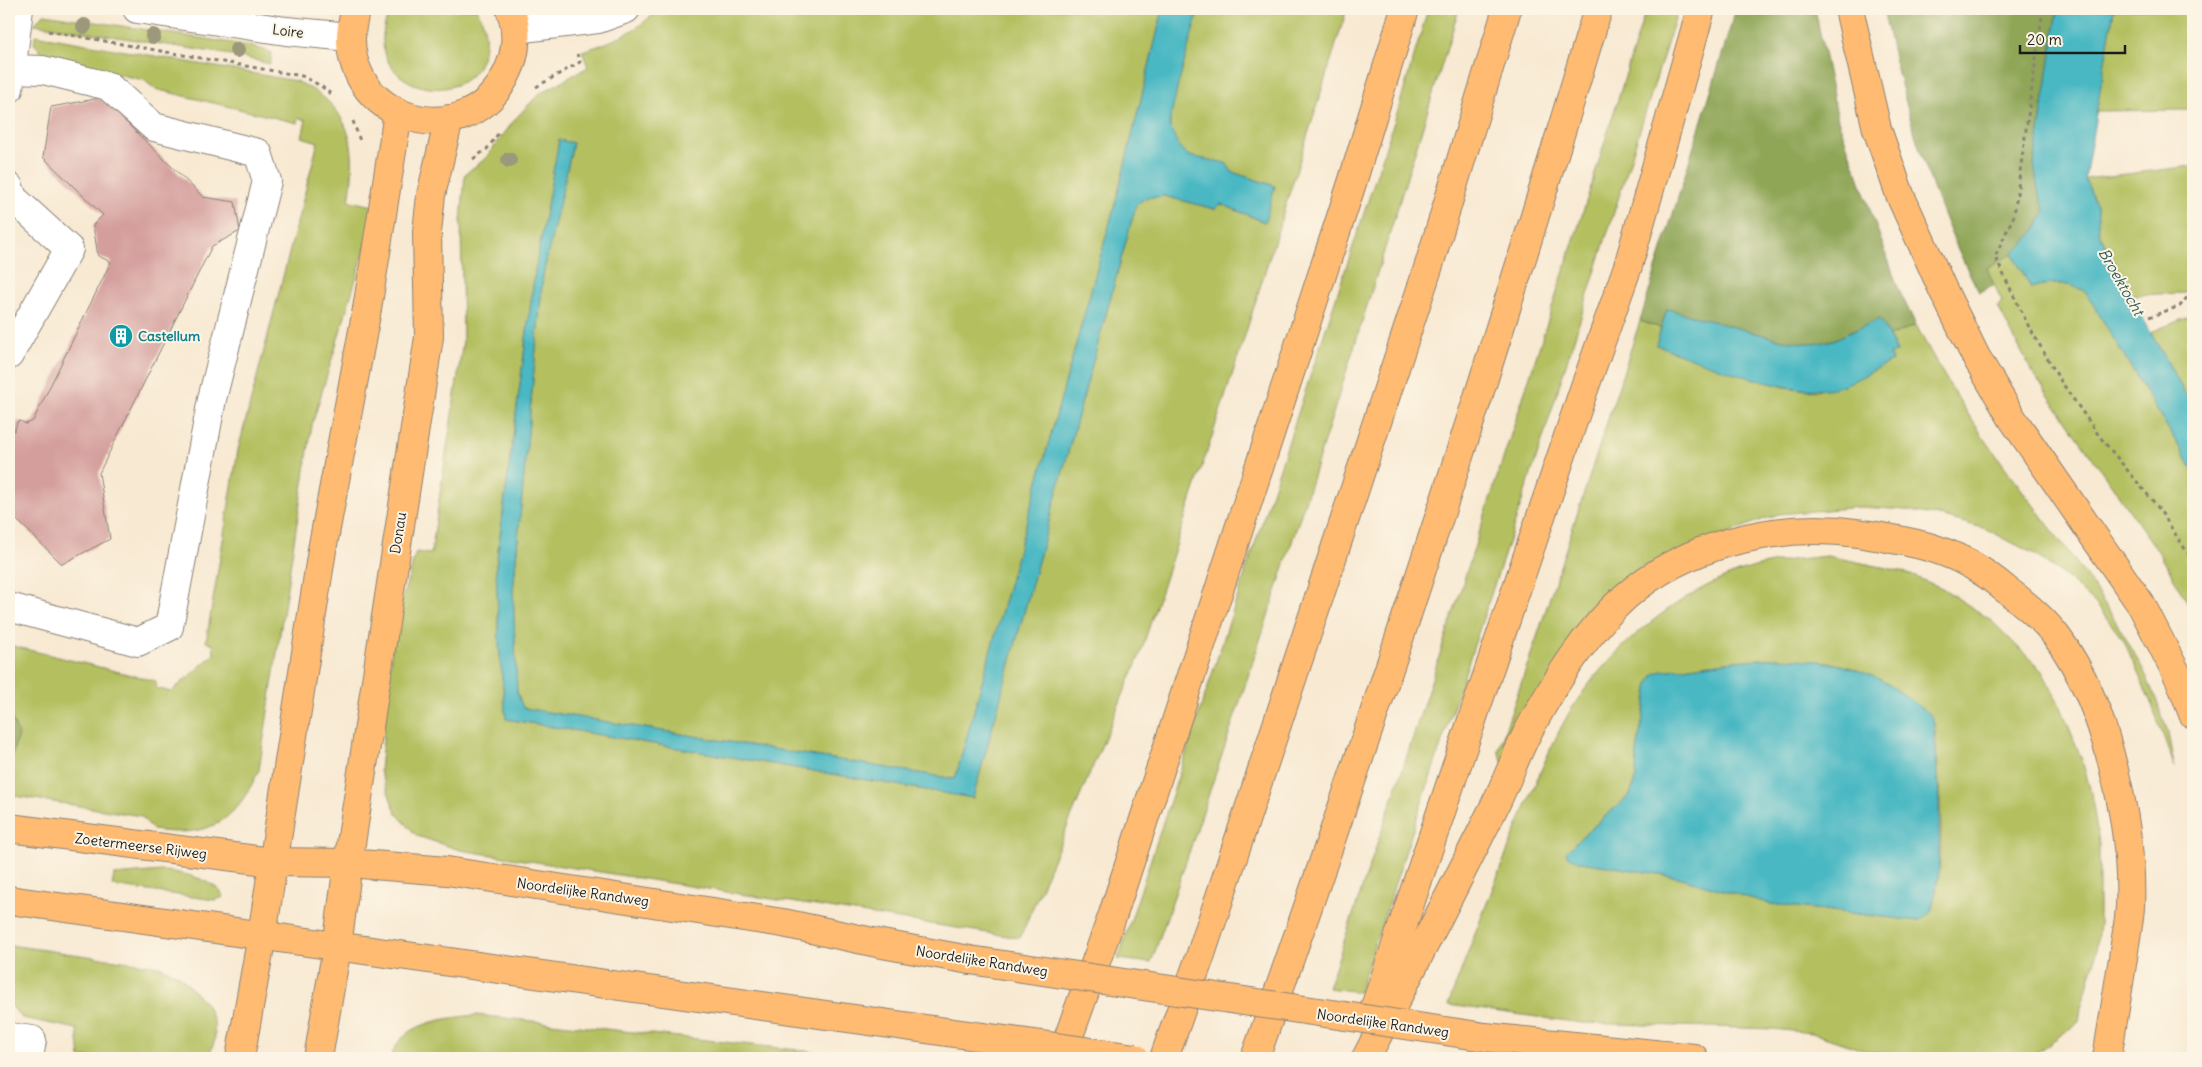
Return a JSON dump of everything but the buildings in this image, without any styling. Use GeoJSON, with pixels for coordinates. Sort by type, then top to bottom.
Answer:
{"type":"FeatureCollection","features":[{"type":"Feature","properties":{"kind":"main road"},"geometry":{"type":"LineString","coordinates":[[356,9],[350,37],[354,64],[367,88],[376,98],[398,113],[423,120],[449,119],[472,111],[499,87],[511,66],[516,42],[512,19]]}},
{"type":"Feature","properties":{"kind":"main road"},"geometry":{"type":"LineString","coordinates":[[1061,1058],[1113,914],[1352,184],[1405,9]]}},
{"type":"Feature","properties":{"kind":"main road"},"geometry":{"type":"LineString","coordinates":[[1164,1058],[1200,957],[1423,284],[1507,9]]}},
{"type":"Feature","properties":{"kind":"main road"},"geometry":{"type":"LineString","coordinates":[[1255,1058],[1388,675],[1488,363],[1598,9]]}},
{"type":"Feature","properties":{"kind":"main road"},"geometry":{"type":"LineString","coordinates":[[1357,1058],[1402,931],[1583,392],[1628,266],[1680,86],[1700,9]]}},
{"type":"Feature","properties":{"kind":"main road"},"geometry":{"type":"LineString","coordinates":[[1849,9],[1877,130],[1900,195],[1943,290],[1975,355],[2012,418],[2142,606],[2180,680],[2193,714]]}},
{"type":"Feature","properties":{"kind":"main road"},"geometry":{"type":"LineString","coordinates":[[240,1058],[262,935],[322,550],[367,309],[398,113]]}},
{"type":"Feature","properties":{"kind":"main road","name":"Donau"},"geometry":{"type":"LineString","coordinates":[[318,1058],[338,947],[348,863],[429,337],[427,232],[430,195],[449,119]]}},
{"type":"Feature","properties":{"kind":"main road"},"geometry":{"type":"LineString","coordinates":[[1366,1058],[1496,802],[1530,727],[1575,655],[1607,615],[1626,596],[1649,579],[1706,550],[1761,534],[1808,530],[1835,530],[1887,537],[1935,549],[1961,560],[1989,576],[2038,616],[2056,635],[2070,657],[2097,712],[2108,748],[2123,814],[2129,869],[2130,910],[2108,1058]]}},
{"type":"Feature","properties":{"kind":"main road","name":"Zoetermeerse Rijweg"},"geometry":{"type":"LineString","coordinates":[[9,828],[272,862]]}},
{"type":"Feature","properties":{"kind":"main road","name":"Noordelijke Randweg"},"geometry":{"type":"LineString","coordinates":[[272,862],[348,863],[447,871],[783,923],[970,960],[1485,1037],[1694,1058]]}},
{"type":"Feature","properties":{"kind":"main road"},"geometry":{"type":"LineString","coordinates":[[9,900],[1135,1058]]}},
{"type":"Feature","properties":{"kind":"main road"},"geometry":{"type":"LineString","coordinates":[[1041,1058],[1113,914]]}},
{"type":"Feature","properties":{"kind":"street"},"geometry":{"type":"LineString","coordinates":[[9,607],[138,642],[169,627],[212,399],[267,181],[258,153],[154,127],[108,86],[43,70],[10,79],[19,9]]}},
{"type":"Feature","properties":{"kind":"street","name":"Loire"},"geometry":{"type":"LineString","coordinates":[[137,9],[286,31],[350,37]]}},
{"type":"Feature","properties":{"kind":"street"},"geometry":{"type":"LineString","coordinates":[[512,19],[598,19],[626,9]]}},
{"type":"Feature","properties":{"kind":"street"},"geometry":{"type":"LineString","coordinates":[[9,187],[13,198],[70,249],[9,355]]}},
{"type":"Feature","properties":{"kind":"street"},"geometry":{"type":"LineString","coordinates":[[9,1037],[32,1040],[29,1058]]}},
{"type":"Feature","properties":{"kind":"path"},"geometry":{"type":"LineString","coordinates":[[2043,9],[2014,215],[1995,257],[2028,325],[2060,380],[2100,437],[2157,506],[2193,561]]}},
{"type":"Feature","properties":{"kind":"path"},"geometry":{"type":"LineString","coordinates":[[2149,317],[2180,306],[2193,290]]}},
{"type":"Feature","properties":{"kind":"green space"},"geometry":{"type":"Polygon","coordinates":[[[391,9],[476,9],[483,22],[485,31],[485,45],[477,69],[461,83],[440,88],[419,86],[400,76],[387,59],[383,37],[391,9]]]}},
{"type":"Feature","properties":{"kind":"green space"},"geometry":{"type":"Polygon","coordinates":[[[658,9],[1163,9],[1117,197],[955,779],[523,708],[517,692],[513,591],[543,275],[573,143],[559,140],[535,271],[496,565],[499,644],[506,719],[973,798],[1136,205],[1145,198],[1164,196],[1214,209],[1221,204],[1264,222],[1275,186],[1232,172],[1226,163],[1188,155],[1181,150],[1173,137],[1170,124],[1174,96],[1199,9],[1347,9],[1242,345],[1140,655],[1020,938],[460,850],[417,836],[396,813],[380,771],[394,627],[416,552],[431,554],[463,341],[461,222],[465,174],[485,159],[516,118],[539,94],[588,67],[582,51],[603,44],[633,30],[658,9]]]}},
{"type":"Feature","properties":{"kind":"green space"},"geometry":{"type":"Polygon","coordinates":[[[1428,9],[1459,9],[1271,607],[1151,963],[1118,959],[1398,110],[1428,9]]]}},
{"type":"Feature","properties":{"kind":"green space"},"geometry":{"type":"Polygon","coordinates":[[[1646,9],[1678,9],[1541,444],[1359,992],[1328,988],[1404,765],[1583,212],[1646,9]]]}},
{"type":"Feature","properties":{"kind":"green space"},"geometry":{"type":"Polygon","coordinates":[[[1736,9],[1815,9],[1838,120],[1899,290],[1916,325],[1889,336],[1880,319],[1833,340],[1815,344],[1782,340],[1667,309],[1661,328],[1640,321],[1736,9]]]}},
{"type":"Feature","properties":{"kind":"green space"},"geometry":{"type":"Polygon","coordinates":[[[1883,9],[2058,9],[2034,164],[2038,190],[2045,211],[2028,240],[2022,246],[1987,268],[1994,285],[1979,292],[1947,224],[1921,154],[1900,82],[1883,9]]]}},
{"type":"Feature","properties":{"kind":"green space"},"geometry":{"type":"Polygon","coordinates":[[[2114,9],[2193,9],[2193,110],[2096,111],[2114,9]]]}},
{"type":"Feature","properties":{"kind":"green space"},"geometry":{"type":"Polygon","coordinates":[[[44,14],[252,46],[272,53],[270,64],[238,56],[34,24],[44,14]]]}},
{"type":"Feature","properties":{"kind":"green space"},"geometry":{"type":"Polygon","coordinates":[[[35,35],[296,81],[315,91],[340,115],[351,145],[352,181],[349,201],[374,206],[372,226],[312,425],[259,770],[250,788],[230,814],[206,828],[173,832],[153,830],[141,816],[9,795],[9,758],[12,757],[11,713],[9,711],[9,645],[156,681],[156,688],[171,692],[214,654],[213,644],[206,642],[238,450],[318,142],[302,137],[306,120],[298,118],[297,123],[155,89],[144,80],[50,60],[34,44],[35,35]]]}},
{"type":"Feature","properties":{"kind":"green space"},"geometry":{"type":"Polygon","coordinates":[[[2193,166],[2193,281],[2185,293],[2130,295],[2099,233],[2097,206],[2085,179],[2193,166]]]}},
{"type":"Feature","properties":{"kind":"green space"},"geometry":{"type":"Polygon","coordinates":[[[2012,253],[2031,288],[2058,284],[2085,291],[2193,470],[2193,612],[2160,554],[2032,372],[1998,307],[2002,301],[1986,268],[2012,253]]]}},
{"type":"Feature","properties":{"kind":"green space"},"geometry":{"type":"Polygon","coordinates":[[[2193,315],[2193,408],[2151,332],[2193,315]]]}},
{"type":"Feature","properties":{"kind":"green space"},"geometry":{"type":"Polygon","coordinates":[[[1640,321],[1661,328],[1656,345],[1784,387],[1817,391],[1892,360],[1889,354],[1897,351],[1889,336],[1916,325],[1932,355],[1977,428],[2086,576],[2131,647],[2150,684],[2165,723],[2175,768],[2152,705],[2124,641],[2095,603],[2060,572],[2032,553],[1986,529],[1944,517],[1905,510],[1861,507],[1779,514],[1748,525],[1645,574],[1503,762],[1498,751],[1640,321]]]}},
{"type":"Feature","properties":{"kind":"green space"},"geometry":{"type":"Polygon","coordinates":[[[1828,556],[1901,571],[1942,588],[1991,620],[2042,671],[2061,707],[2082,760],[2091,792],[2099,842],[2099,924],[2095,960],[2081,1008],[2079,1022],[2029,1058],[1931,1058],[1869,1052],[1812,1033],[1773,1029],[1582,1023],[1448,1005],[1505,857],[1543,767],[1570,711],[1593,679],[1630,640],[1672,606],[1695,592],[1718,580],[1763,565],[1828,556]],[[1777,658],[1733,661],[1662,671],[1654,674],[1649,683],[1637,752],[1636,777],[1630,795],[1566,852],[1581,862],[1678,877],[1771,904],[1919,921],[1931,912],[1936,891],[1941,844],[1935,724],[1856,669],[1829,662],[1777,658]]]}},
{"type":"Feature","properties":{"kind":"green space"},"geometry":{"type":"Polygon","coordinates":[[[9,711],[18,734],[12,757],[9,758],[9,711]]]}},
{"type":"Feature","properties":{"kind":"green space"},"geometry":{"type":"Polygon","coordinates":[[[162,871],[188,875],[205,881],[213,885],[224,897],[215,900],[112,886],[114,875],[162,871]]]}},
{"type":"Feature","properties":{"kind":"green space"},"geometry":{"type":"Polygon","coordinates":[[[9,945],[159,966],[180,976],[206,1004],[214,1021],[215,1040],[208,1058],[80,1058],[77,1029],[22,1018],[9,1003],[9,945]]]}},
{"type":"Feature","properties":{"kind":"green space"},"geometry":{"type":"Polygon","coordinates":[[[477,1015],[807,1051],[844,1058],[391,1058],[396,1046],[414,1029],[439,1020],[477,1015]]]}},
{"type":"Feature","properties":{"kind":"water"},"geometry":{"type":"Polygon","coordinates":[[[1163,9],[1199,9],[1169,125],[1180,148],[1189,156],[1226,163],[1232,172],[1275,186],[1265,222],[1221,204],[1215,209],[1164,196],[1145,198],[1136,205],[973,798],[506,719],[499,644],[496,566],[535,271],[559,140],[573,143],[543,275],[513,591],[517,692],[523,708],[955,779],[1117,197],[1163,9]]]}},
{"type":"Feature","properties":{"kind":"water","name":"Broektocht"},"geometry":{"type":"Polygon","coordinates":[[[2058,9],[2114,9],[2085,179],[2097,206],[2099,233],[2130,295],[2193,408],[2193,470],[2085,291],[2058,284],[2031,288],[2012,253],[2032,235],[2045,211],[2038,190],[2034,164],[2058,9]]]}},
{"type":"Feature","properties":{"kind":"water"},"geometry":{"type":"Polygon","coordinates":[[[1667,309],[1782,340],[1815,344],[1833,340],[1880,319],[1897,352],[1889,354],[1892,361],[1841,386],[1822,389],[1799,389],[1748,378],[1656,345],[1667,309]]]}},
{"type":"Feature","properties":{"kind":"water"},"geometry":{"type":"Polygon","coordinates":[[[1777,658],[1804,659],[1830,663],[1869,674],[1899,691],[1929,713],[1933,719],[1939,797],[1939,873],[1931,912],[1919,921],[1771,904],[1678,877],[1581,862],[1567,856],[1566,852],[1579,839],[1630,795],[1636,777],[1637,752],[1649,683],[1654,674],[1662,671],[1733,661],[1777,658]]]}},
{"type":"Feature","properties":{"kind":"place","name":"Castellum"},"geometry":{"type":"Point","coordinates":[121,336]}}]}
